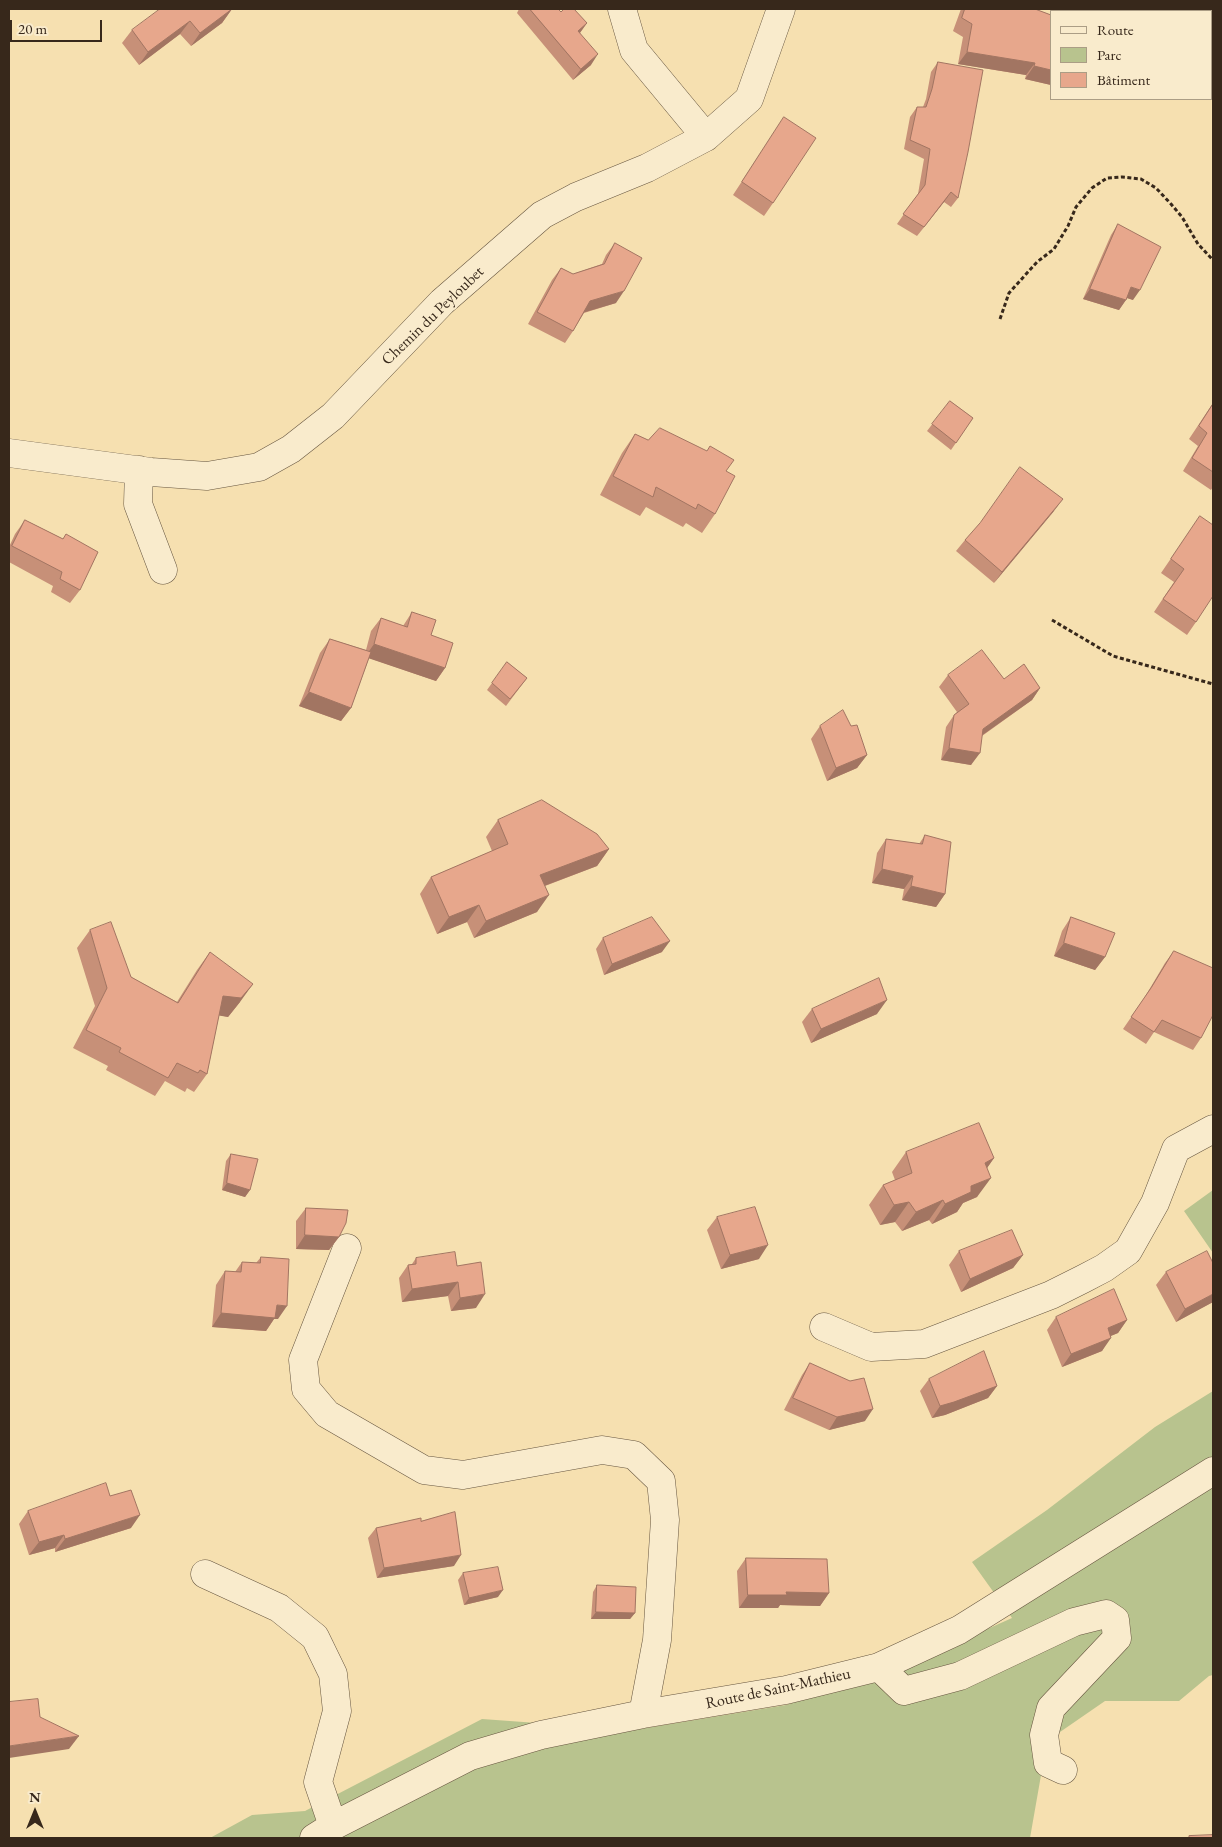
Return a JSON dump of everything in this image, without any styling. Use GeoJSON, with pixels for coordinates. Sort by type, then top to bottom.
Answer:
{"type":"FeatureCollection","features":[{"type":"Feature","properties":{"kind":"street"},"geometry":{"type":"LineString","coordinates":[[622,9],[634,50],[706,137]]}},
{"type":"Feature","properties":{"kind":"street","name":"Chemin du Peyloubet"},"geometry":{"type":"LineString","coordinates":[[9,453],[139,470],[207,476],[259,467],[291,449],[333,416],[442,302],[542,215],[576,197],[647,168],[706,137],[749,99],[782,9]]}},
{"type":"Feature","properties":{"kind":"street"},"geometry":{"type":"LineString","coordinates":[[139,470],[138,504],[162,570]]}},
{"type":"Feature","properties":{"kind":"street"},"geometry":{"type":"LineString","coordinates":[[824,1327],[870,1347],[924,1344],[1051,1295],[1097,1272],[1128,1250],[1155,1203],[1176,1149],[1213,1128]]}},
{"type":"Feature","properties":{"kind":"street"},"geometry":{"type":"LineString","coordinates":[[347,1248],[303,1360],[306,1389],[327,1414],[424,1470],[463,1475],[602,1450],[634,1455],[661,1481],[665,1520],[657,1640],[643,1714]]}},
{"type":"Feature","properties":{"kind":"street","name":"Route de Saint-Mathieu"},"geometry":{"type":"LineString","coordinates":[[324,1832],[470,1756],[540,1734],[643,1714],[786,1690],[879,1667],[959,1630],[1213,1471]]}},
{"type":"Feature","properties":{"kind":"street"},"geometry":{"type":"LineString","coordinates":[[205,1574],[279,1608],[315,1637],[333,1674],[338,1711],[318,1782],[324,1832]]}},
{"type":"Feature","properties":{"kind":"street"},"geometry":{"type":"LineString","coordinates":[[879,1667],[904,1691],[960,1676],[1074,1622],[1106,1614],[1115,1620],[1117,1638],[1051,1708],[1044,1734],[1048,1764],[1064,1770]]}},
{"type":"Feature","properties":{"kind":"path"},"geometry":{"type":"LineString","coordinates":[[1000,319],[1009,293],[1037,262],[1054,250],[1068,226],[1076,207],[1092,188],[1107,178],[1141,179],[1156,188],[1182,217],[1198,244],[1213,260]]}},
{"type":"Feature","properties":{"kind":"path"},"geometry":{"type":"LineString","coordinates":[[1052,620],[1112,656],[1213,684]]}},
{"type":"Feature","properties":{"kind":"green space"},"geometry":{"type":"Polygon","coordinates":[[[1213,1190],[1213,1253],[1184,1211],[1213,1190]]]}},
{"type":"Feature","properties":{"kind":"green space"},"geometry":{"type":"Polygon","coordinates":[[[1213,1391],[1213,1675],[1209,1676],[1179,1701],[1105,1701],[1047,1741],[1030,1838],[210,1838],[252,1815],[305,1811],[482,1719],[634,1730],[786,1705],[916,1661],[1012,1618],[972,1562],[1047,1510],[1155,1427],[1213,1391]]]}},
{"type":"Feature","properties":{"kind":"building"},"geometry":{"type":"Polygon","coordinates":[[[160,9],[232,9],[200,33],[190,21],[148,52],[132,30],[160,9]]]}},
{"type":"Feature","properties":{"kind":"building"},"geometry":{"type":"Polygon","coordinates":[[[530,9],[558,9],[561,12],[564,9],[574,9],[587,23],[578,31],[598,54],[581,69],[530,9]]]}},
{"type":"Feature","properties":{"kind":"building"},"geometry":{"type":"Polygon","coordinates":[[[965,9],[1035,9],[1050,15],[1050,70],[1034,66],[1035,63],[967,52],[972,24],[962,18],[965,9]]]}},
{"type":"Feature","properties":{"kind":"building"},"geometry":{"type":"Polygon","coordinates":[[[938,62],[983,70],[958,198],[951,192],[924,227],[903,214],[925,185],[930,149],[910,140],[917,107],[926,107],[938,62]]]}},
{"type":"Feature","properties":{"kind":"building"},"geometry":{"type":"Polygon","coordinates":[[[784,117],[816,138],[773,203],[742,182],[784,117]]]}},
{"type":"Feature","properties":{"kind":"building"},"geometry":{"type":"Polygon","coordinates":[[[1118,224],[1161,247],[1140,290],[1131,287],[1126,300],[1090,289],[1118,224]]]}},
{"type":"Feature","properties":{"kind":"building"},"geometry":{"type":"Polygon","coordinates":[[[615,243],[642,258],[624,291],[590,301],[573,331],[537,312],[561,268],[573,274],[604,264],[615,243]]]}},
{"type":"Feature","properties":{"kind":"building"},"geometry":{"type":"Polygon","coordinates":[[[950,401],[973,418],[956,443],[932,424],[950,401]]]}},
{"type":"Feature","properties":{"kind":"building"},"geometry":{"type":"Polygon","coordinates":[[[1213,404],[1213,472],[1192,458],[1207,433],[1199,426],[1213,404]]]}},
{"type":"Feature","properties":{"kind":"building"},"geometry":{"type":"Polygon","coordinates":[[[660,428],[707,451],[710,446],[734,460],[726,471],[735,476],[715,514],[698,504],[696,509],[656,487],[653,497],[613,476],[635,434],[648,440],[660,428]]]}},
{"type":"Feature","properties":{"kind":"building"},"geometry":{"type":"Polygon","coordinates":[[[1020,467],[1063,499],[1002,572],[965,540],[980,523],[1020,467]]]}},
{"type":"Feature","properties":{"kind":"building"},"geometry":{"type":"Polygon","coordinates":[[[1200,516],[1213,525],[1213,596],[1196,622],[1163,599],[1184,569],[1171,559],[1200,516]]]}},
{"type":"Feature","properties":{"kind":"building"},"geometry":{"type":"Polygon","coordinates":[[[25,520],[63,539],[66,534],[98,552],[80,590],[60,579],[62,572],[12,546],[25,520]]]}},
{"type":"Feature","properties":{"kind":"building"},"geometry":{"type":"Polygon","coordinates":[[[412,612],[436,620],[431,635],[453,643],[445,668],[374,644],[381,618],[407,627],[412,612]]]}},
{"type":"Feature","properties":{"kind":"building"},"geometry":{"type":"Polygon","coordinates":[[[330,639],[371,652],[351,708],[309,692],[330,639]]]}},
{"type":"Feature","properties":{"kind":"building"},"geometry":{"type":"Polygon","coordinates":[[[982,650],[1004,679],[1024,664],[1040,688],[983,729],[980,753],[949,748],[954,715],[969,704],[948,675],[982,650]]]}},
{"type":"Feature","properties":{"kind":"building"},"geometry":{"type":"Polygon","coordinates":[[[507,662],[527,678],[510,699],[492,683],[507,662]]]}},
{"type":"Feature","properties":{"kind":"building"},"geometry":{"type":"Polygon","coordinates":[[[843,710],[851,726],[857,725],[867,755],[836,768],[820,726],[843,710]]]}},
{"type":"Feature","properties":{"kind":"building"},"geometry":{"type":"Polygon","coordinates":[[[542,800],[597,834],[609,849],[540,875],[549,895],[486,921],[479,905],[449,917],[431,877],[508,844],[498,820],[542,800]]]}},
{"type":"Feature","properties":{"kind":"building"},"geometry":{"type":"Polygon","coordinates":[[[925,835],[951,842],[945,894],[911,886],[913,876],[882,869],[886,839],[922,844],[925,835]]]}},
{"type":"Feature","properties":{"kind":"building"},"geometry":{"type":"Polygon","coordinates":[[[652,917],[670,941],[612,964],[603,938],[652,917]]]}},
{"type":"Feature","properties":{"kind":"building"},"geometry":{"type":"Polygon","coordinates":[[[1071,917],[1115,933],[1105,957],[1064,943],[1071,917]]]}},
{"type":"Feature","properties":{"kind":"building"},"geometry":{"type":"Polygon","coordinates":[[[111,922],[131,977],[178,1003],[210,952],[253,984],[241,998],[223,996],[207,1074],[200,1070],[198,1073],[177,1063],[168,1078],[119,1052],[121,1048],[86,1030],[107,988],[90,930],[111,922]]]}},
{"type":"Feature","properties":{"kind":"building"},"geometry":{"type":"Polygon","coordinates":[[[1174,951],[1213,968],[1213,1015],[1201,1038],[1162,1020],[1154,1032],[1131,1017],[1174,951]]]}},
{"type":"Feature","properties":{"kind":"building"},"geometry":{"type":"Polygon","coordinates":[[[879,978],[887,1000],[821,1029],[812,1009],[879,978]]]}},
{"type":"Feature","properties":{"kind":"building"},"geometry":{"type":"Polygon","coordinates":[[[979,1123],[994,1158],[985,1163],[991,1178],[971,1186],[971,1192],[945,1204],[943,1200],[916,1212],[909,1202],[894,1205],[883,1185],[912,1173],[906,1152],[979,1123]]]}},
{"type":"Feature","properties":{"kind":"building"},"geometry":{"type":"Polygon","coordinates":[[[231,1154],[258,1159],[250,1190],[227,1183],[231,1154]]]}},
{"type":"Feature","properties":{"kind":"building"},"geometry":{"type":"Polygon","coordinates":[[[755,1207],[768,1245],[730,1255],[717,1217],[755,1207]]]}},
{"type":"Feature","properties":{"kind":"building"},"geometry":{"type":"Polygon","coordinates":[[[306,1208],[348,1210],[346,1223],[339,1237],[305,1235],[306,1208]]]}},
{"type":"Feature","properties":{"kind":"building"},"geometry":{"type":"Polygon","coordinates":[[[1012,1230],[1023,1255],[970,1279],[959,1251],[1012,1230]]]}},
{"type":"Feature","properties":{"kind":"building"},"geometry":{"type":"Polygon","coordinates":[[[1207,1251],[1213,1263],[1213,1294],[1185,1309],[1166,1272],[1207,1251]]]}},
{"type":"Feature","properties":{"kind":"building"},"geometry":{"type":"Polygon","coordinates":[[[455,1252],[457,1266],[481,1262],[485,1294],[460,1298],[458,1282],[412,1289],[408,1265],[416,1264],[416,1258],[455,1252]]]}},
{"type":"Feature","properties":{"kind":"building"},"geometry":{"type":"Polygon","coordinates":[[[261,1257],[289,1259],[287,1306],[277,1305],[275,1318],[221,1313],[225,1271],[241,1272],[242,1262],[260,1263],[261,1257]]]}},
{"type":"Feature","properties":{"kind":"building"},"geometry":{"type":"Polygon","coordinates":[[[1114,1289],[1127,1320],[1108,1328],[1111,1338],[1071,1354],[1056,1317],[1114,1289]]]}},
{"type":"Feature","properties":{"kind":"building"},"geometry":{"type":"Polygon","coordinates":[[[984,1351],[997,1386],[940,1406],[929,1379],[984,1351]]]}},
{"type":"Feature","properties":{"kind":"building"},"geometry":{"type":"Polygon","coordinates":[[[810,1363],[850,1381],[864,1378],[873,1409],[837,1417],[793,1398],[810,1363]]]}},
{"type":"Feature","properties":{"kind":"building"},"geometry":{"type":"Polygon","coordinates":[[[106,1483],[110,1496],[131,1490],[140,1515],[65,1539],[64,1535],[39,1542],[28,1511],[106,1483]]]}},
{"type":"Feature","properties":{"kind":"building"},"geometry":{"type":"Polygon","coordinates":[[[455,1512],[461,1555],[384,1568],[376,1528],[421,1518],[421,1521],[455,1512]]]}},
{"type":"Feature","properties":{"kind":"building"},"geometry":{"type":"Polygon","coordinates":[[[746,1558],[827,1559],[829,1593],[786,1592],[787,1595],[748,1595],[746,1558]]]}},
{"type":"Feature","properties":{"kind":"building"},"geometry":{"type":"Polygon","coordinates":[[[498,1567],[503,1590],[469,1598],[463,1573],[498,1567]]]}},
{"type":"Feature","properties":{"kind":"building"},"geometry":{"type":"Polygon","coordinates":[[[597,1585],[636,1587],[635,1613],[596,1612],[597,1585]]]}},
{"type":"Feature","properties":{"kind":"building"},"geometry":{"type":"Polygon","coordinates":[[[38,1699],[40,1717],[79,1736],[9,1746],[9,1702],[38,1699]]]}},
{"type":"Feature","properties":{"kind":"building"},"geometry":{"type":"Polygon","coordinates":[[[1213,1835],[1213,1838],[1189,1838],[1189,1836],[1213,1835]]]}}]}
